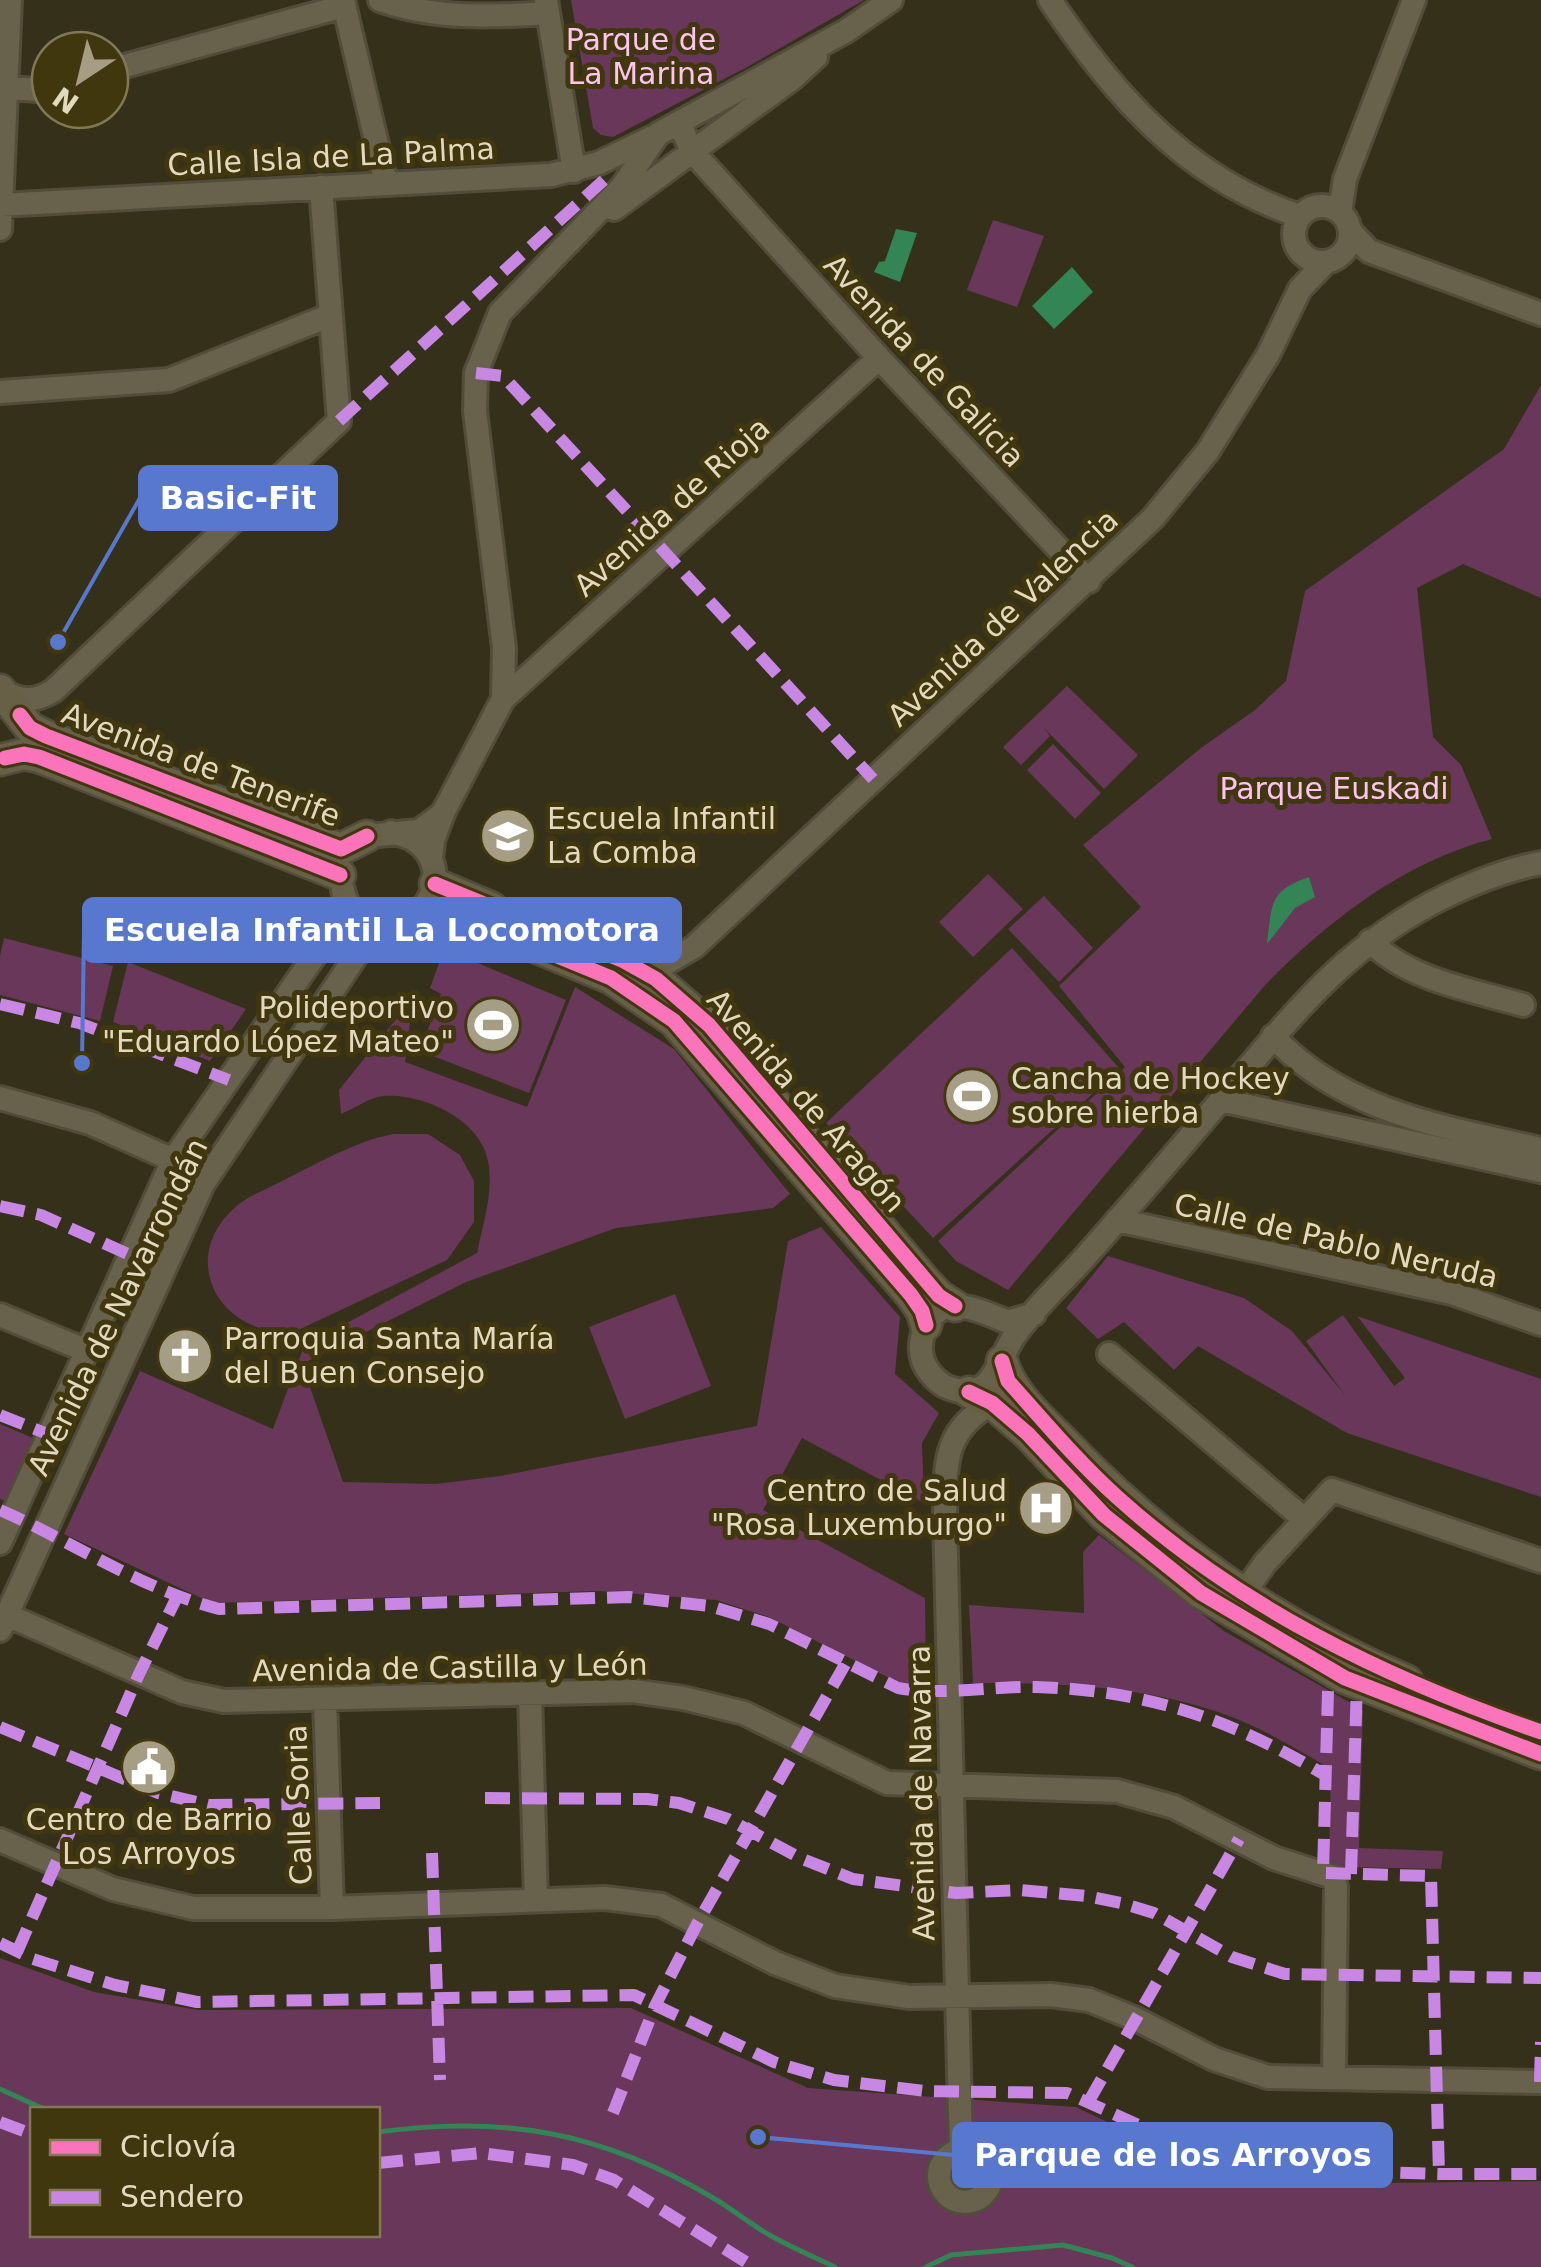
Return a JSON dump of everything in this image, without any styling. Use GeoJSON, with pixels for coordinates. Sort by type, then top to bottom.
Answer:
{"type":"FeatureCollection","features":[{"type":"Feature","properties":{"kind":"main road"},"geometry":{"type":"LineString","coordinates":[[2,759],[18,738],[8,699]]}},
{"type":"Feature","properties":{"kind":"main road","name":"Avenida de Tenerife"},"geometry":{"type":"LineString","coordinates":[[8,699],[30,728],[46,736],[340,849],[380,834]]}},
{"type":"Feature","properties":{"kind":"main road","name":"Avenida de Tenerife"},"geometry":{"type":"LineString","coordinates":[[2,759],[24,754],[38,757],[342,887]]}},
{"type":"Feature","properties":{"kind":"main road","name":"Avenida de Aragón"},"geometry":{"type":"LineString","coordinates":[[433,872],[622,960],[683,1000],[709,1025],[932,1288],[954,1306]]}},
{"type":"Feature","properties":{"kind":"main road","name":"Avenida de Aragón"},"geometry":{"type":"LineString","coordinates":[[396,924],[439,914],[458,915],[611,978],[674,1021],[911,1294],[926,1325]]}},
{"type":"Feature","properties":{"kind":"main road"},"geometry":{"type":"LineString","coordinates":[[1004,1357],[1008,1380],[1116,1496],[1244,1594],[1376,1668],[1470,1708],[1541,1732]]}},
{"type":"Feature","properties":{"kind":"main road"},"geometry":{"type":"LineString","coordinates":[[968,1394],[1028,1434],[1104,1515],[1202,1593],[1345,1678],[1541,1754]]}},
{"type":"Feature","properties":{"kind":"street"},"geometry":{"type":"LineString","coordinates":[[0,229],[10,0]]}},
{"type":"Feature","properties":{"kind":"street"},"geometry":{"type":"LineString","coordinates":[[380,0],[409,10],[499,16],[547,7],[574,171]]}},
{"type":"Feature","properties":{"kind":"street"},"geometry":{"type":"LineString","coordinates":[[444,812],[419,830],[380,834],[348,852],[342,887],[360,918],[396,924],[426,907],[433,872],[433,840],[503,699],[504,648],[475,411],[476,373],[500,314],[622,186],[661,135],[846,31],[891,0]]}},
{"type":"Feature","properties":{"kind":"street"},"geometry":{"type":"LineString","coordinates":[[1050,0],[1082,48],[1158,134],[1206,170],[1264,204],[1369,251],[1541,314]]}},
{"type":"Feature","properties":{"kind":"street"},"geometry":{"type":"LineString","coordinates":[[1369,251],[1308,259],[1317,225],[1345,179],[1414,0]]}},
{"type":"Feature","properties":{"kind":"street"},"geometry":{"type":"LineString","coordinates":[[130,64],[343,3],[386,183]]}},
{"type":"Feature","properties":{"kind":"street"},"geometry":{"type":"LineString","coordinates":[[548,260],[691,150],[794,78],[846,31]]}},
{"type":"Feature","properties":{"kind":"street"},"geometry":{"type":"LineString","coordinates":[[6,88],[30,89]]}},
{"type":"Feature","properties":{"kind":"street"},"geometry":{"type":"LineString","coordinates":[[661,135],[682,131],[691,150]]}},
{"type":"Feature","properties":{"kind":"street"},"geometry":{"type":"LineString","coordinates":[[661,135],[653,155],[660,164],[696,167],[718,180]]}},
{"type":"Feature","properties":{"kind":"street","name":"Calle Isla de La Palma"},"geometry":{"type":"LineString","coordinates":[[1,205],[574,171],[661,135]]}},
{"type":"Feature","properties":{"kind":"street","name":"Avenida de Galicia"},"geometry":{"type":"LineString","coordinates":[[691,150],[1089,581]]}},
{"type":"Feature","properties":{"kind":"street"},"geometry":{"type":"LineString","coordinates":[[8,699],[38,700],[53,691],[339,421],[321,187]]}},
{"type":"Feature","properties":{"kind":"street"},"geometry":{"type":"LineString","coordinates":[[1317,225],[1348,246],[1334,258]]}},
{"type":"Feature","properties":{"kind":"street","name":"Avenida de Valencia"},"geometry":{"type":"LineString","coordinates":[[694,947],[1153,518],[1208,451],[1268,355],[1300,289],[1317,225]]}},
{"type":"Feature","properties":{"kind":"street","name":"Avenida de Valencia"},"geometry":{"type":"LineString","coordinates":[[1300,289],[1334,258]]}},
{"type":"Feature","properties":{"kind":"street"},"geometry":{"type":"LineString","coordinates":[[0,392],[169,380],[331,315]]}},
{"type":"Feature","properties":{"kind":"street","name":"Avenida de Rioja"},"geometry":{"type":"LineString","coordinates":[[503,699],[879,358]]}},
{"type":"Feature","properties":{"kind":"street"},"geometry":{"type":"LineString","coordinates":[[380,834],[415,840],[433,872]]}},
{"type":"Feature","properties":{"kind":"street"},"geometry":{"type":"LineString","coordinates":[[955,1436],[953,1400],[982,1387],[1014,1336],[1221,1100],[1272,1036],[1334,970],[1428,905],[1486,878],[1537,865]]}},
{"type":"Feature","properties":{"kind":"street","name":"Avenida de Navarrondán"},"geometry":{"type":"LineString","coordinates":[[0,1543],[174,1160],[334,929],[342,887]]}},
{"type":"Feature","properties":{"kind":"street","name":"Avenida de Navarrondán"},"geometry":{"type":"LineString","coordinates":[[3,1617],[207,1177],[360,950],[396,924]]}},
{"type":"Feature","properties":{"kind":"street"},"geometry":{"type":"LineString","coordinates":[[1370,942],[1386,957],[1407,968],[1523,1005]]}},
{"type":"Feature","properties":{"kind":"street"},"geometry":{"type":"LineString","coordinates":[[622,960],[664,965],[694,947]]}},
{"type":"Feature","properties":{"kind":"street"},"geometry":{"type":"LineString","coordinates":[[683,1000],[678,976],[694,947]]}},
{"type":"Feature","properties":{"kind":"street"},"geometry":{"type":"LineString","coordinates":[[1272,1036],[1290,1056],[1332,1084],[1412,1120],[1541,1149]]}},
{"type":"Feature","properties":{"kind":"street"},"geometry":{"type":"LineString","coordinates":[[1318,1120],[1322,1099],[1332,1084]]}},
{"type":"Feature","properties":{"kind":"street"},"geometry":{"type":"LineString","coordinates":[[0,1098],[90,1123],[174,1160],[198,1158],[207,1177]]}},
{"type":"Feature","properties":{"kind":"street"},"geometry":{"type":"LineString","coordinates":[[1221,1100],[1541,1171]]}},
{"type":"Feature","properties":{"kind":"street","name":"Calle de Pablo Neruda"},"geometry":{"type":"LineString","coordinates":[[1117,1220],[1452,1293],[1541,1324]]}},
{"type":"Feature","properties":{"kind":"street"},"geometry":{"type":"LineString","coordinates":[[955,1436],[976,1412],[968,1394],[922,1360],[920,1346],[926,1325],[942,1309],[954,1306],[975,1307],[1008,1322],[1019,1322],[1034,1314]]}},
{"type":"Feature","properties":{"kind":"street"},"geometry":{"type":"LineString","coordinates":[[988,1314],[1003,1336],[1004,1357]]}},
{"type":"Feature","properties":{"kind":"street"},"geometry":{"type":"LineString","coordinates":[[0,1315],[87,1351],[109,1344],[118,1364]]}},
{"type":"Feature","properties":{"kind":"street"},"geometry":{"type":"LineString","coordinates":[[1109,1354],[1304,1519]]}},
{"type":"Feature","properties":{"kind":"street","name":"Avenida de Navarra"},"geometry":{"type":"LineString","coordinates":[[955,1436],[946,1456],[945,1518],[961,2150]]}},
{"type":"Feature","properties":{"kind":"street"},"geometry":{"type":"LineString","coordinates":[[1244,1594],[1332,1490],[1541,1562]]}},
{"type":"Feature","properties":{"kind":"street","name":"Avenida de Castilla y León"},"geometry":{"type":"LineString","coordinates":[[3,1617],[182,1692],[224,1701],[633,1691],[744,1712],[887,1783],[1117,1790],[1174,1808],[1274,1858],[1333,1878],[1334,2078]]}},
{"type":"Feature","properties":{"kind":"street"},"geometry":{"type":"LineString","coordinates":[[530,1694],[536,1900]]}},
{"type":"Feature","properties":{"kind":"street","name":"Calle Soria"},"geometry":{"type":"LineString","coordinates":[[325,1700],[332,1908]]}},
{"type":"Feature","properties":{"kind":"street"},"geometry":{"type":"LineString","coordinates":[[0,1840],[113,1890],[193,1908],[332,1908],[605,1898],[661,1906],[775,1963],[835,1986],[909,1997],[1052,1995],[1089,2000],[1136,2019],[1214,2060],[1268,2077],[1541,2082]]}},
{"type":"Feature","properties":{"kind":"green space","name":"Parque de La Marina"},"geometry":{"type":"Polygon","coordinates":[[[571,0],[864,0],[613,137],[601,135],[593,128],[571,0]]]}},
{"type":"Feature","properties":{"kind":"green space"},"geometry":{"type":"Polygon","coordinates":[[[993,220],[1044,236],[1017,307],[967,290],[993,220]]]}},
{"type":"Feature","properties":{"kind":"green space","name":"Parque Euskadi"},"geometry":{"type":"Polygon","coordinates":[[[1541,385],[1541,598],[1463,564],[1417,588],[1433,737],[1461,765],[1492,839],[1428,862],[1398,878],[1342,916],[1290,960],[1008,1290],[956,1261],[938,1241],[1125,1067],[1059,986],[1141,907],[1083,845],[1201,748],[1255,710],[1286,681],[1305,591],[1504,449],[1541,385]]]}},
{"type":"Feature","properties":{"kind":"green space"},"geometry":{"type":"Polygon","coordinates":[[[1067,686],[1138,755],[1104,789],[1043,727],[1050,736],[1021,765],[1003,747],[1067,686]]]}},
{"type":"Feature","properties":{"kind":"green space"},"geometry":{"type":"Polygon","coordinates":[[[1053,744],[1101,793],[1075,819],[1027,770],[1053,744]]]}},
{"type":"Feature","properties":{"kind":"green space"},"geometry":{"type":"Polygon","coordinates":[[[988,874],[1023,909],[973,957],[939,922],[988,874]]]}},
{"type":"Feature","properties":{"kind":"green space"},"geometry":{"type":"Polygon","coordinates":[[[1044,896],[1093,948],[1059,982],[1008,929],[1044,896]]]}},
{"type":"Feature","properties":{"kind":"green space"},"geometry":{"type":"Polygon","coordinates":[[[4,938],[113,966],[100,1021],[0,995],[4,938]]]}},
{"type":"Feature","properties":{"kind":"green space","name":"Cancha de Hockey sobre hierba"},"geometry":{"type":"Polygon","coordinates":[[[1012,948],[1120,1069],[933,1238],[826,1123],[1012,948]]]}},
{"type":"Feature","properties":{"kind":"green space","name":"Polideportivo \"Eduardo López Mateo\""},"geometry":{"type":"Polygon","coordinates":[[[444,949],[566,1000],[529,1093],[420,1051],[441,994],[430,988],[444,949]]]}},
{"type":"Feature","properties":{"kind":"green space"},"geometry":{"type":"Polygon","coordinates":[[[128,962],[246,1009],[210,1061],[113,1022],[128,962]]]}},
{"type":"Feature","properties":{"kind":"green space"},"geometry":{"type":"Polygon","coordinates":[[[575,987],[674,1049],[790,1194],[773,1208],[616,1228],[466,1282],[302,1364],[343,1482],[436,1484],[500,1476],[757,1426],[788,1241],[821,1227],[900,1317],[895,1374],[939,1413],[922,1443],[924,1503],[802,1438],[763,1510],[925,1598],[926,1686],[899,1683],[769,1617],[716,1600],[598,1591],[212,1603],[64,1534],[140,1371],[273,1429],[304,1346],[477,1253],[490,1184],[488,1161],[474,1133],[432,1104],[399,1096],[379,1097],[341,1114],[339,1090],[413,998],[405,1062],[527,1107],[575,987]]]}},
{"type":"Feature","properties":{"kind":"green space"},"geometry":{"type":"Polygon","coordinates":[[[393,1134],[428,1134],[460,1155],[474,1181],[474,1222],[447,1260],[292,1333],[265,1330],[225,1306],[213,1288],[208,1267],[210,1246],[220,1224],[239,1204],[335,1154],[393,1134]]]}},
{"type":"Feature","properties":{"kind":"green space"},"geometry":{"type":"Polygon","coordinates":[[[1108,1256],[1244,1298],[1292,1331],[1344,1394],[1306,1341],[1343,1315],[1394,1386],[1405,1378],[1357,1316],[1541,1379],[1541,1497],[1347,1433],[1198,1346],[1174,1370],[1124,1322],[1098,1339],[1066,1308],[1108,1256]]]}},
{"type":"Feature","properties":{"kind":"green space"},"geometry":{"type":"Polygon","coordinates":[[[675,1294],[711,1386],[625,1419],[589,1327],[675,1294]]]}},
{"type":"Feature","properties":{"kind":"green space"},"geometry":{"type":"Polygon","coordinates":[[[0,1424],[33,1438],[5,1501],[0,1499],[0,1424]]]}},
{"type":"Feature","properties":{"kind":"green space"},"geometry":{"type":"Polygon","coordinates":[[[1099,1535],[1224,1631],[1363,1710],[1359,1848],[1443,1851],[1441,1869],[1343,1867],[1329,1861],[1331,1769],[1244,1722],[1145,1694],[1076,1686],[973,1683],[969,1605],[1084,1613],[1083,1552],[1099,1535]]]}},
{"type":"Feature","properties":{"kind":"green space"},"geometry":{"type":"Polygon","coordinates":[[[0,1958],[94,1992],[198,2010],[631,2008],[808,2088],[1076,2107],[1197,2165],[1303,2184],[1541,2181],[1541,2267],[0,2267],[0,1958]]]}},
{"type":"Feature","properties":{"kind":"shaded area"},"geometry":{"type":"Polygon","coordinates":[[[896,229],[917,233],[900,282],[874,272],[879,262],[885,261],[896,229]]]}},
{"type":"Feature","properties":{"kind":"shaded area"},"geometry":{"type":"Polygon","coordinates":[[[1072,267],[1093,292],[1054,329],[1032,306],[1072,267]]]}},
{"type":"Feature","properties":{"kind":"shaded area"},"geometry":{"type":"Polygon","coordinates":[[[1309,877],[1315,897],[1295,908],[1267,944],[1274,901],[1286,888],[1309,877]]]}},
{"type":"Feature","properties":{"kind":"waterway"},"geometry":{"type":"LineString","coordinates":[[0,2089],[39,2107]]}},
{"type":"Feature","properties":{"kind":"waterway"},"geometry":{"type":"LineString","coordinates":[[380,2132],[424,2127],[511,2128],[593,2144],[674,2176],[773,2237],[835,2267]]}},
{"type":"Feature","properties":{"kind":"waterway"},"geometry":{"type":"LineString","coordinates":[[926,2267],[951,2255],[1063,2245],[1132,2267]]}},
{"type":"Feature","properties":{"kind":"marked path"},"geometry":{"type":"LineString","coordinates":[[339,421],[605,179]]}},
{"type":"Feature","properties":{"kind":"marked path"},"geometry":{"type":"LineString","coordinates":[[476,373],[503,376],[873,779]]}},
{"type":"Feature","properties":{"kind":"marked path"},"geometry":{"type":"LineString","coordinates":[[0,1004],[79,1023],[229,1080]]}},
{"type":"Feature","properties":{"kind":"marked path"},"geometry":{"type":"LineString","coordinates":[[0,1206],[41,1215],[130,1255]]}},
{"type":"Feature","properties":{"kind":"marked path"},"geometry":{"type":"LineString","coordinates":[[0,1415],[50,1435]]}},
{"type":"Feature","properties":{"kind":"marked path"},"geometry":{"type":"LineString","coordinates":[[0,1510],[162,1590],[219,1609],[629,1597],[710,1606],[769,1624],[898,1688],[1076,1689],[1151,1701],[1221,1723],[1325,1775]]}},
{"type":"Feature","properties":{"kind":"marked path"},"geometry":{"type":"LineString","coordinates":[[17,1952],[139,1674],[178,1595]]}},
{"type":"Feature","properties":{"kind":"marked path"},"geometry":{"type":"LineString","coordinates":[[613,2113],[655,2006],[697,1924],[847,1661]]}},
{"type":"Feature","properties":{"kind":"marked path"},"geometry":{"type":"LineString","coordinates":[[1351,1874],[1357,1682]]}},
{"type":"Feature","properties":{"kind":"marked path"},"geometry":{"type":"LineString","coordinates":[[1328,1691],[1323,1873],[1431,1876],[1439,2174]]}},
{"type":"Feature","properties":{"kind":"marked path"},"geometry":{"type":"LineString","coordinates":[[0,1727],[158,1793],[209,1805],[380,1803]]}},
{"type":"Feature","properties":{"kind":"marked path"},"geometry":{"type":"LineString","coordinates":[[485,1798],[647,1799],[679,1803],[728,1819],[800,1858],[853,1879],[956,1893],[1020,1890],[1121,1903],[1154,1913],[1232,1957],[1285,1974],[1541,1978]]}},
{"type":"Feature","properties":{"kind":"marked path"},"geometry":{"type":"LineString","coordinates":[[1089,2101],[1239,1839]]}},
{"type":"Feature","properties":{"kind":"marked path"},"geometry":{"type":"LineString","coordinates":[[432,1853],[440,2080]]}},
{"type":"Feature","properties":{"kind":"marked path"},"geometry":{"type":"LineString","coordinates":[[0,1943],[33,1959],[115,1985],[197,2002],[634,1995],[774,2062],[834,2080],[925,2091],[1067,2093],[1196,2151],[1263,2168],[1541,2174]]}},
{"type":"Feature","properties":{"kind":"marked path"},"geometry":{"type":"LineString","coordinates":[[1540,2082],[1541,2042]]}},
{"type":"Feature","properties":{"kind":"marked path"},"geometry":{"type":"LineString","coordinates":[[0,2122],[30,2133]]}},
{"type":"Feature","properties":{"kind":"marked path"},"geometry":{"type":"LineString","coordinates":[[380,2163],[481,2153],[573,2165],[614,2180],[754,2267]]}},
{"type":"Feature","properties":{"kind":"cycle path"},"geometry":{"type":"LineString","coordinates":[[20,715],[30,728],[46,736],[341,849],[367,836]]}},
{"type":"Feature","properties":{"kind":"cycle path"},"geometry":{"type":"LineString","coordinates":[[5,758],[24,754],[39,757],[340,875]]}},
{"type":"Feature","properties":{"kind":"cycle path"},"geometry":{"type":"LineString","coordinates":[[435,884],[622,960],[656,979],[709,1025],[939,1296],[955,1306]]}},
{"type":"Feature","properties":{"kind":"cycle path"},"geometry":{"type":"LineString","coordinates":[[408,922],[439,914],[458,915],[611,978],[674,1021],[911,1295],[926,1325]]}},
{"type":"Feature","properties":{"kind":"cycle path"},"geometry":{"type":"LineString","coordinates":[[1002,1361],[1008,1381],[1088,1470],[1164,1537],[1213,1573],[1317,1636],[1372,1664],[1541,1732]]}},
{"type":"Feature","properties":{"kind":"cycle path"},"geometry":{"type":"LineString","coordinates":[[969,1392],[992,1403],[1028,1434],[1104,1515],[1201,1593],[1345,1678],[1541,1754]]}},
{"type":"Feature","properties":{"kind":"place","name":"Basic-Fit"},"geometry":{"type":"Point","coordinates":[58,642]}},
{"type":"Feature","properties":{"kind":"place","name":"Escuela Infantil La Comba"},"geometry":{"type":"Point","coordinates":[508,836]}},
{"type":"Feature","properties":{"kind":"place","name":"Polideportivo \"Eduardo López Mateo\""},"geometry":{"type":"Point","coordinates":[493,1025]}},
{"type":"Feature","properties":{"kind":"place","name":"Escuela Infantil La Locomotora"},"geometry":{"type":"Point","coordinates":[82,1063]}},
{"type":"Feature","properties":{"kind":"place","name":"Cancha de Hockey sobre hierba"},"geometry":{"type":"Point","coordinates":[972,1096]}},
{"type":"Feature","properties":{"kind":"place","name":"Parroquia Santa María del Buen Consejo"},"geometry":{"type":"Point","coordinates":[185,1356]}},
{"type":"Feature","properties":{"kind":"place","name":"Centro de Salud \"Rosa Luxemburgo\""},"geometry":{"type":"Point","coordinates":[1046,1508]}},
{"type":"Feature","properties":{"kind":"place","name":"Centro de Barrio Los Arroyos"},"geometry":{"type":"Point","coordinates":[149,1767]}},
{"type":"Feature","properties":{"kind":"place","name":"Parque de los Arroyos"},"geometry":{"type":"Point","coordinates":[758,2137]}}]}
